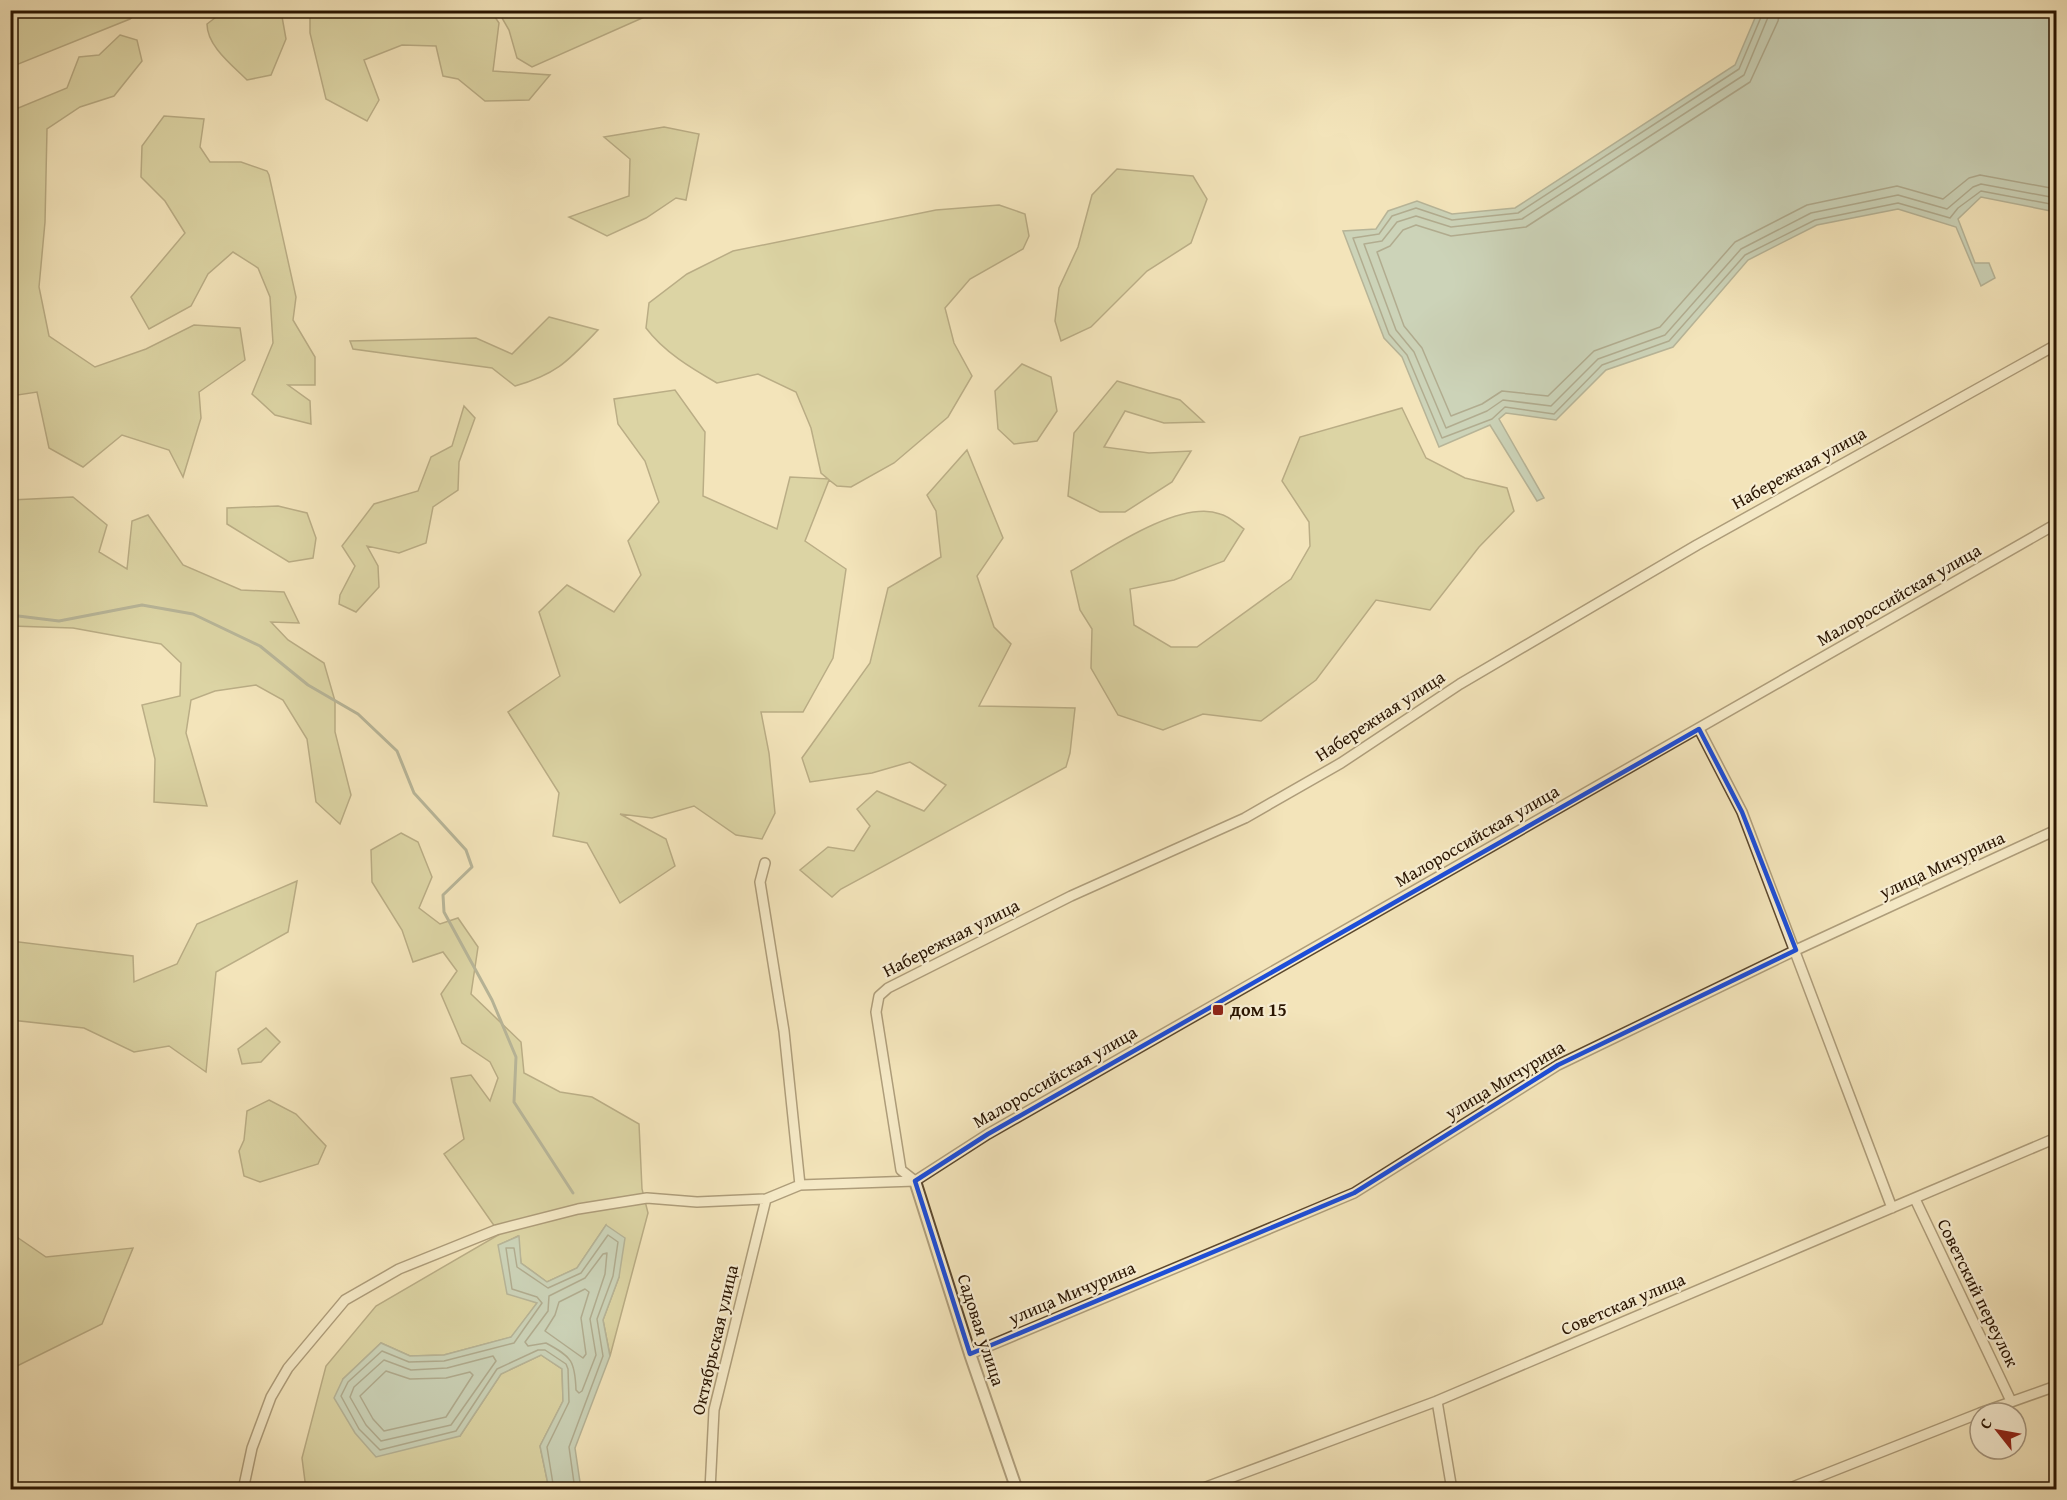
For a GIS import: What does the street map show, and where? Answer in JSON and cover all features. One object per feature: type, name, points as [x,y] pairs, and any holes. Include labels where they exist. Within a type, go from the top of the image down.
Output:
[{"type":"street","name":"Набережная улица","points":[[915,1181],[901,1170],[891,1120],[876,1012],[879,996],[888,988],[1071,896],[1245,818],[1341,763],[1460,684],[1697,545],[2056,345]]},
{"type":"street","name":"Малороссийская улица","points":[[915,1181],[998,1128],[2056,524]]},
{"type":"street","points":[[1699,729],[1742,812],[1892,1208]]},
{"type":"street","name":"улица Мичурина","points":[[970,1354],[1354,1193],[1558,1065],[1796,950],[2056,830]]},
{"type":"street","points":[[765,863],[760,882],[784,1030],[800,1185]]},
{"type":"street","name":"Советская улица","points":[[1198,1490],[1437,1401],[2056,1138]]},
{"type":"street","points":[[243,1490],[252,1448],[271,1397],[288,1368],[345,1300],[399,1269],[496,1230],[578,1209],[647,1198],[697,1202],[766,1199],[800,1185],[915,1181]]},
{"type":"street","name":"Садовая улица","points":[[915,1181],[970,1354],[1017,1490]]},
{"type":"street","name":"Октябрьская улица","points":[[710,1490],[714,1410],[766,1199]]},
{"type":"street","name":"Советский переулок","points":[[1915,1199],[2012,1401]]},
{"type":"street","points":[[2012,1401],[2056,1386]]},
{"type":"street","points":[[1437,1401],[1452,1490]]},
{"type":"street","points":[[1785,1490],[1968,1418]]},
{"type":"highlighted area","points":[[1699,729],[1742,812],[1796,950],[1558,1065],[1354,1193],[970,1354],[915,1181],[988,1134]]},
{"type":"green space","points":[[10,11],[139,11],[130,19],[11,67]]},
{"type":"green space","points":[[224,11],[281,11],[286,39],[271,75],[247,80],[216,47],[211,40],[207,24]]},
{"type":"green space","points":[[310,11],[491,11],[499,23],[493,71],[550,75],[529,100],[485,101],[458,79],[443,76],[436,46],[402,45],[364,60],[379,100],[367,121],[326,99],[310,33]]},
{"type":"green space","points":[[498,11],[658,11],[532,67],[517,58],[509,30]]},
{"type":"green space","points":[[120,35],[137,40],[142,61],[114,96],[80,107],[47,129],[45,222],[39,287],[49,336],[95,367],[146,349],[194,325],[240,328],[245,360],[199,392],[201,418],[183,477],[169,450],[122,435],[83,467],[49,448],[37,392],[11,396],[11,111],[67,88],[79,57],[99,55]]},
{"type":"green space","points":[[164,116],[204,119],[200,147],[210,162],[241,162],[267,171],[269,175],[296,297],[293,320],[315,357],[315,385],[288,385],[310,401],[311,424],[275,415],[252,394],[273,343],[270,297],[258,268],[233,252],[208,274],[191,306],[149,329],[131,297],[185,233],[165,201],[141,177],[142,146]]},
{"type":"green space","points":[[664,127],[699,134],[686,200],[676,198],[646,218],[607,236],[569,217],[629,196],[630,159],[604,137]]},
{"type":"green space","points":[[1117,169],[1193,176],[1207,199],[1191,243],[1147,271],[1091,327],[1061,341],[1055,321],[1059,288],[1078,247],[1092,195]]},
{"type":"green space","points":[[999,205],[1025,214],[1029,236],[1023,249],[970,279],[945,308],[954,343],[972,376],[948,417],[894,463],[851,487],[837,486],[829,480],[805,541],[846,569],[833,658],[803,712],[761,712],[769,753],[775,813],[762,839],[736,835],[694,806],[652,818],[620,814],[666,839],[675,866],[620,903],[587,843],[553,836],[559,793],[508,712],[560,676],[539,612],[567,585],[614,612],[641,575],[628,541],[659,502],[645,461],[618,424],[614,399],[675,390],[705,432],[703,496],[777,529],[790,477],[828,479],[821,473],[811,428],[796,392],[758,374],[717,383],[697,371],[678,359],[646,328],[649,303],[687,274],[733,251],[936,210]]},
{"type":"green space","points":[[549,317],[598,330],[561,365],[541,377],[515,386],[492,368],[353,349],[350,341],[476,338],[512,354]]},
{"type":"green space","points":[[1022,364],[1051,377],[1057,411],[1037,441],[1014,444],[998,429],[995,391]]},
{"type":"green space","points":[[1117,381],[1180,400],[1204,422],[1164,423],[1125,411],[1104,447],[1149,453],[1191,451],[1172,482],[1125,512],[1100,512],[1068,496],[1074,433]]},
{"type":"green space","points":[[464,406],[475,418],[459,462],[458,490],[433,507],[426,543],[399,553],[367,546],[378,566],[379,587],[356,612],[339,604],[340,595],[355,566],[342,546],[374,504],[418,491],[431,457],[452,446]]},
{"type":"green space","points":[[1402,408],[1426,458],[1465,478],[1507,488],[1514,511],[1479,547],[1430,610],[1376,600],[1316,680],[1261,721],[1203,714],[1163,730],[1118,715],[1091,668],[1092,629],[1080,610],[1071,571],[1143,529],[1164,520],[1204,511],[1230,518],[1244,529],[1224,561],[1174,580],[1130,589],[1134,625],[1171,647],[1197,647],[1291,579],[1310,546],[1309,522],[1282,481],[1300,437]]},
{"type":"green space","points":[[967,450],[1003,538],[977,576],[994,627],[1011,644],[979,706],[1075,708],[1070,753],[1066,767],[841,889],[832,897],[800,870],[828,847],[854,851],[870,826],[857,809],[877,791],[924,811],[946,785],[910,762],[872,773],[810,782],[802,758],[870,663],[888,588],[941,557],[936,511],[927,495]]},
{"type":"green space","points":[[73,497],[107,525],[99,552],[127,569],[132,521],[148,515],[183,565],[241,590],[284,592],[299,623],[271,622],[288,640],[324,663],[335,701],[335,732],[351,795],[340,824],[316,802],[307,739],[283,700],[256,685],[215,691],[191,700],[186,733],[207,806],[154,802],[155,759],[142,705],[180,696],[181,663],[161,644],[73,628],[11,626],[11,500]]},
{"type":"green space","points":[[278,506],[307,513],[316,538],[313,558],[289,562],[227,524],[227,508]]},
{"type":"green space","points":[[401,833],[418,842],[432,877],[419,908],[440,924],[458,918],[478,947],[471,994],[521,1042],[524,1073],[560,1092],[592,1097],[639,1124],[642,1189],[648,1213],[610,1356],[603,1320],[619,1277],[606,1225],[577,1268],[547,1282],[521,1263],[518,1236],[499,1245],[537,1303],[512,1337],[444,1355],[410,1356],[381,1343],[343,1379],[460,1436],[501,1374],[541,1355],[562,1369],[563,1401],[540,1446],[549,1489],[306,1489],[302,1458],[326,1366],[376,1306],[500,1234],[444,1154],[464,1139],[451,1078],[471,1075],[490,1101],[498,1078],[490,1062],[462,1043],[441,994],[457,971],[443,952],[413,962],[402,930],[372,882],[371,850]]},
{"type":"green space","points":[[297,881],[288,932],[216,972],[206,1072],[169,1046],[134,1052],[84,1028],[11,1020],[11,941],[133,956],[134,982],[177,964],[197,924]]},
{"type":"green space","points":[[266,1028],[280,1042],[261,1062],[242,1064],[238,1049]]},
{"type":"green space","points":[[269,1100],[296,1114],[326,1146],[318,1164],[260,1182],[244,1176],[239,1151],[244,1140],[247,1111]]},
{"type":"green space","points":[[11,1233],[46,1257],[133,1248],[102,1324],[11,1369]]},
{"type":"water","points":[[1758,11],[2056,11],[2056,212],[1981,197],[1958,219],[1975,263],[1989,263],[1995,278],[1981,286],[1956,227],[1898,209],[1817,225],[1748,260],[1673,347],[1606,370],[1556,420],[1506,413],[1499,419],[1544,498],[1537,501],[1490,425],[1439,447],[1402,357],[1384,338],[1343,231],[1376,229],[1388,211],[1417,201],[1452,214],[1515,208],[1735,65]]},
{"type":"water","points":[[606,1225],[625,1238],[619,1277],[603,1320],[610,1356],[575,1448],[581,1489],[549,1489],[540,1446],[563,1401],[562,1369],[541,1355],[501,1374],[460,1436],[376,1457],[355,1433],[334,1398],[343,1379],[381,1343],[410,1356],[444,1355],[511,1337],[537,1303],[507,1294],[498,1245],[519,1236],[521,1263],[547,1282],[577,1268]]},
{"type":"waterway","points":[[10,615],[59,621],[142,605],[193,614],[260,646],[308,685],[358,714],[397,751],[414,793],[466,850],[472,867],[443,895],[444,912],[492,1000],[516,1057],[514,1102],[573,1193]]},
{"type":"place","name":"дом 15","points":[[1218,1010]]}]
